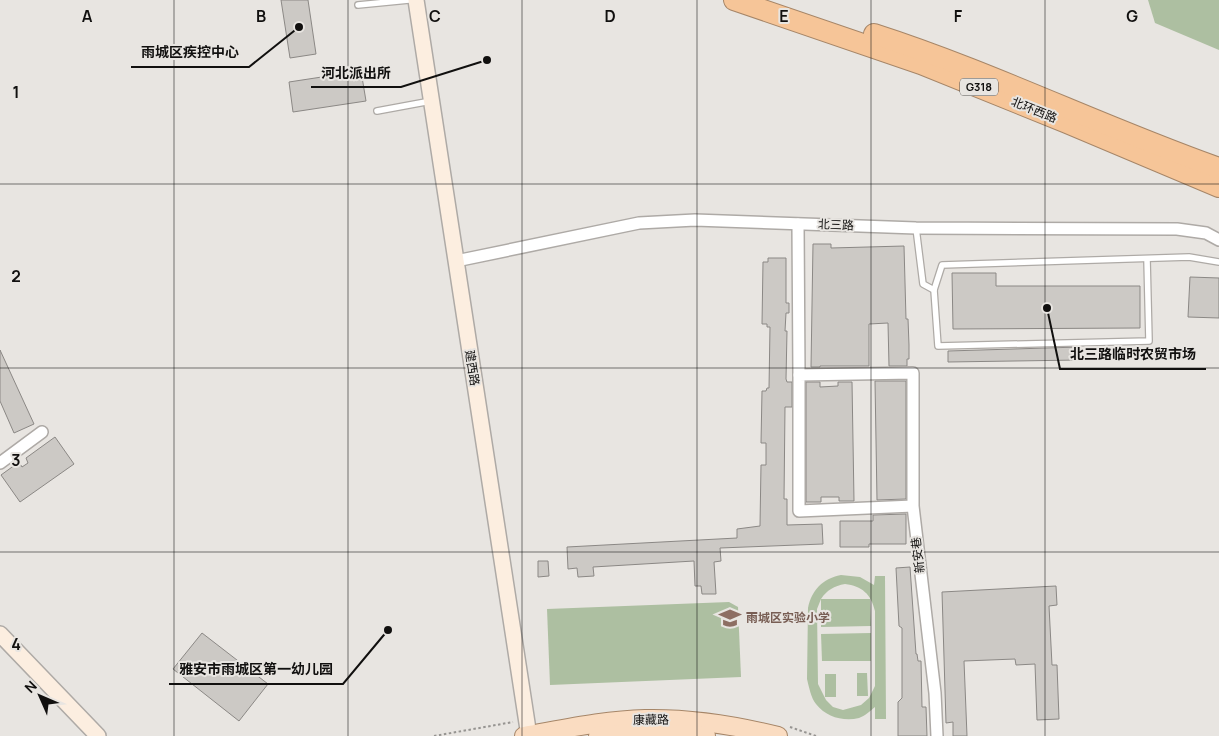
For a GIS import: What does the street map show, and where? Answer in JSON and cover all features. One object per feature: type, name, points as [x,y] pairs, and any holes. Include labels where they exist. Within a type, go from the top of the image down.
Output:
[{"type":"highway","name":"北环西路","points":[[734,0],[921,64],[1219,186]]},
{"type":"highway","name":"北环西路","points":[[768,0],[926,50],[1219,168]]},
{"type":"main road","name":"康藏路","points":[[527,736],[596,724],[644,719],[687,720],[730,725],[778,736]]},
{"type":"main road","name":"康藏路","points":[[598,736],[645,732],[706,736]]},
{"type":"street","name":"建西路","points":[[416,0],[527,736]]},
{"type":"street","name":"北三路","points":[[456,262],[639,223],[695,220],[916,228],[1177,229],[1206,233],[1219,240]]},
{"type":"street","points":[[798,224],[800,511],[913,506]]},
{"type":"street","name":"新安巷","points":[[799,375],[914,373],[913,506],[936,694],[937,736]]},
{"type":"street","points":[[0,463],[42,432]]},
{"type":"street","points":[[0,634],[98,736]]},
{"type":"lane","points":[[358,5],[409,0]]},
{"type":"lane","points":[[377,111],[431,100]]},
{"type":"lane","points":[[916,228],[923,284],[934,290]]},
{"type":"lane","points":[[1147,259],[1149,341],[938,346],[934,290],[942,265],[1189,257],[1219,262]]},
{"type":"green space","points":[[1148,0],[1219,0],[1219,50],[1155,23]]},
{"type":"green space","points":[[841,575],[860,577],[874,585],[875,576],[885,576],[886,719],[875,719],[875,707],[859,718],[841,719],[825,712],[814,702],[811,696],[807,679],[808,608],[812,596],[819,586]],"holes":[[[851,585],[865,592],[871,600],[875,611],[875,686],[869,698],[861,705],[843,710],[833,707],[826,700],[818,684],[817,609],[823,596],[837,586]]]},
{"type":"green space","points":[[821,599],[870,599],[871,626],[821,627]]},
{"type":"green space","points":[[729,602],[738,607],[741,677],[550,685],[547,609]]},
{"type":"green space","points":[[871,633],[871,661],[822,661],[821,634]]},
{"type":"green space","points":[[857,673],[867,673],[868,696],[857,696]]},
{"type":"green space","points":[[825,674],[836,674],[836,697],[825,697]]},
{"type":"building","points":[[281,0],[308,0],[316,54],[290,58]]},
{"type":"building","points":[[361,71],[366,101],[293,112],[289,82]]},
{"type":"building","points":[[813,244],[831,244],[831,248],[904,246],[906,319],[908,319],[909,345],[907,366],[889,366],[888,323],[869,324],[869,366],[811,367]]},
{"type":"building","points":[[768,258],[786,258],[786,303],[789,303],[789,313],[786,313],[785,331],[787,331],[786,379],[787,382],[792,382],[792,407],[785,407],[784,499],[787,499],[787,525],[822,524],[823,544],[720,548],[721,561],[714,562],[716,594],[702,594],[701,586],[695,586],[694,561],[593,567],[594,576],[578,577],[577,568],[568,569],[567,547],[737,538],[737,529],[760,526],[761,465],[766,465],[766,443],[761,443],[762,391],[766,391],[769,388],[770,327],[767,327],[767,324],[762,324],[763,262],[768,262]]},
{"type":"building","points":[[952,273],[996,273],[996,286],[1140,286],[1140,328],[953,329]]},
{"type":"building","points":[[1190,277],[1219,278],[1219,318],[1188,317]]},
{"type":"building","points":[[1079,347],[1080,360],[948,362],[948,351]]},
{"type":"building","points":[[0,350],[34,424],[14,433],[0,401]]},
{"type":"building","points":[[875,381],[906,381],[906,499],[877,500]]},
{"type":"building","points":[[806,382],[820,382],[820,387],[838,386],[838,382],[852,382],[854,501],[839,501],[839,497],[821,497],[821,502],[806,502]]},
{"type":"building","points":[[55,437],[74,464],[20,502],[1,475],[19,462],[22,467],[28,463],[26,458]]},
{"type":"building","points":[[906,514],[906,544],[869,544],[869,547],[840,547],[840,521],[873,521],[873,515]]},
{"type":"building","points":[[538,561],[548,561],[549,576],[538,577]]},
{"type":"building","points":[[910,567],[916,654],[918,661],[921,661],[922,707],[926,707],[927,736],[898,736],[898,702],[902,698],[902,628],[899,626],[896,568]]},
{"type":"building","points":[[1056,586],[1057,605],[1049,606],[1052,665],[1057,665],[1059,719],[1037,720],[1035,664],[1016,665],[1015,659],[964,661],[967,736],[953,736],[953,722],[946,723],[942,592]]},
{"type":"building","points":[[202,633],[268,684],[239,721],[173,669]]},
{"type":"place","name":"雨城区疾控中心","points":[[299,27]]},
{"type":"place","name":"河北派出所","points":[[487,60]]},
{"type":"place","name":"北三路临时农贸市场","points":[[1047,308]]},
{"type":"place","name":"雨城区实验小学","points":[[730,618]]},
{"type":"place","name":"雅安市雨城区第一幼儿园","points":[[388,630]]}]
